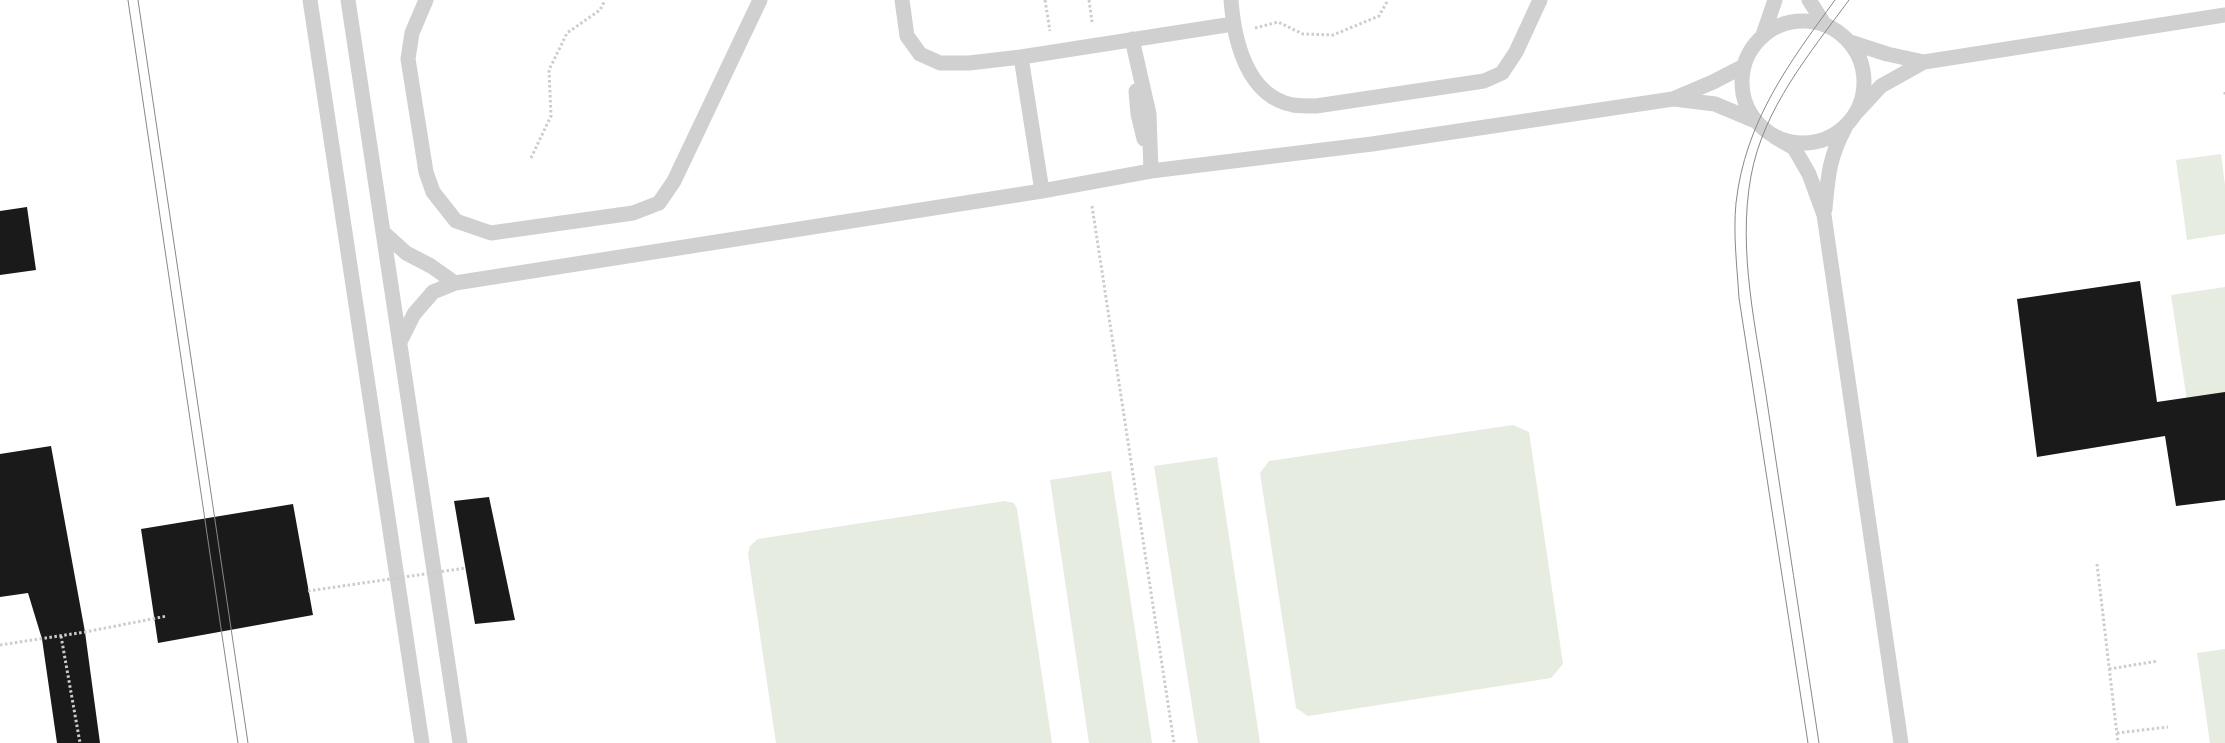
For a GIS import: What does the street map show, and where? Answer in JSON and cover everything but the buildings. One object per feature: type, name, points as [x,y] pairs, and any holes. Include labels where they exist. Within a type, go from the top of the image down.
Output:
[{"type":"street","points":[[310,0],[422,743]]},
{"type":"street","points":[[348,0],[460,743]]},
{"type":"street","points":[[426,0],[412,33],[408,58],[426,172],[433,192],[456,221],[491,233],[633,213],[659,203],[674,181],[760,0]]},
{"type":"street","points":[[902,0],[908,36],[920,54],[940,63],[969,63],[1020,57],[1233,24]]},
{"type":"street","points":[[1230,0],[1236,41],[1244,62],[1256,80],[1271,96],[1291,104],[1316,106],[1484,81],[1502,73],[1511,59],[1540,0]]},
{"type":"street","points":[[1763,35],[1774,0]]},
{"type":"street","points":[[1809,0],[1825,24]]},
{"type":"street","points":[[1824,215],[1828,176],[1834,150],[1846,126],[1882,86],[1924,62],[2225,14]]},
{"type":"street","points":[[1857,112],[1863,95],[1864,76],[1860,58],[1850,42],[1825,24],[1809,21],[1792,21],[1777,26],[1763,35],[1750,49],[1742,67],[1741,85],[1744,104],[1753,120],[1763,130],[1794,148],[1809,174],[1824,215],[1901,743]]},
{"type":"street","points":[[1132,39],[1138,114],[1151,171]]},
{"type":"street","points":[[1850,42],[1887,54],[1924,62]]},
{"type":"street","points":[[1020,57],[1042,191]]},
{"type":"street","points":[[1673,99],[1742,67]]},
{"type":"street","points":[[400,342],[414,314],[433,292],[455,283],[1042,191],[1151,171],[1372,144],[1673,99],[1715,104],[1753,120]]},
{"type":"street","points":[[1775,137],[1793,143],[1812,143],[1831,137],[1846,126]]},
{"type":"street","points":[[383,232],[406,253],[431,266],[455,283]]},
{"type":"path","points":[[531,158],[551,116],[549,70],[567,33],[600,10],[605,0]]},
{"type":"path","points":[[1045,0],[1050,31]]},
{"type":"path","points":[[1089,0],[1092,22]]},
{"type":"path","points":[[1255,28],[1278,22],[1303,34],[1333,35],[1379,16],[1388,0]]},
{"type":"path","points":[[1092,206],[1174,743]]},
{"type":"path","points":[[2097,564],[2118,743]]},
{"type":"path","points":[[308,591],[466,568]]},
{"type":"path","points":[[0,645],[61,636],[167,616]]},
{"type":"path","points":[[61,636],[80,743]]},
{"type":"path","points":[[2109,669],[2158,661]]},
{"type":"path","points":[[2117,733],[2168,727]]},
{"type":"shaded area","points":[[2221,154],[2225,185],[2225,234],[2187,240],[2176,160]]},
{"type":"shaded area","points":[[2225,287],[2225,401],[2188,407],[2171,295]]},
{"type":"shaded area","points":[[1513,425],[1529,432],[1563,664],[1551,678],[1308,716],[1296,708],[1260,473],[1269,461]]},
{"type":"shaded area","points":[[1217,457],[1260,743],[1198,743],[1154,466]]},
{"type":"shaded area","points":[[1111,471],[1152,743],[1089,743],[1050,480]]},
{"type":"shaded area","points":[[1005,501],[1014,503],[1017,509],[1052,743],[776,743],[748,554],[750,546],[758,539]]},
{"type":"shaded area","points":[[2225,649],[2225,743],[2210,743],[2197,653]]},
{"type":"tram line","points":[[128,0],[238,743]]},
{"type":"tram line","points":[[138,0],[248,743]]},
{"type":"tram line","points":[[1808,743],[1739,298],[1735,215],[1741,174],[1759,120],[1801,47],[1835,0]]},
{"type":"tram line","points":[[1819,743],[1750,292],[1747,263],[1747,205],[1757,151],[1777,105],[1804,61],[1849,0]]}]
